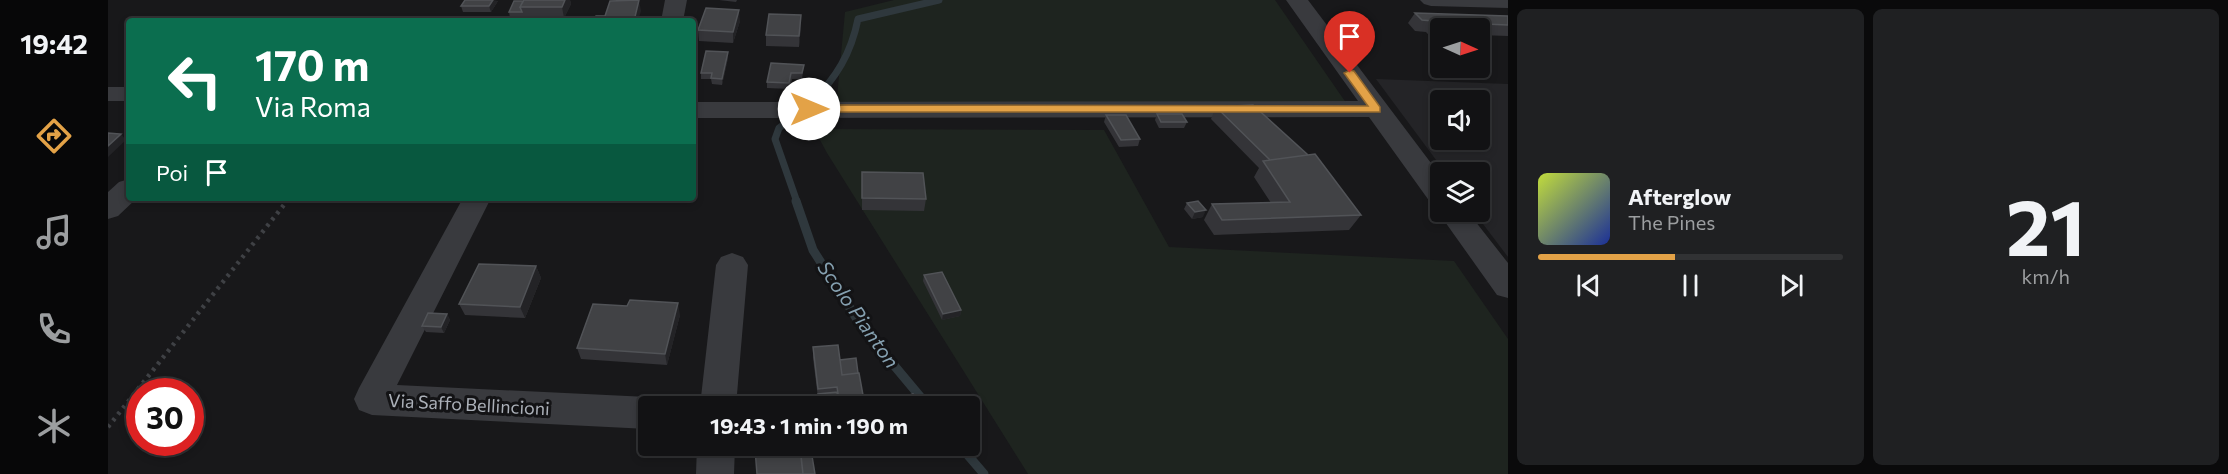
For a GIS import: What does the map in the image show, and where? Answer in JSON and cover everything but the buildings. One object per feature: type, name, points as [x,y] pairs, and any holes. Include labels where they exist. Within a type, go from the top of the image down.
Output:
[{"type":"street","points":[[673,18],[676,0]]},
{"type":"street","points":[[1297,0],[1430,182]]},
{"type":"street","points":[[1431,0],[1508,2]]},
{"type":"street","points":[[108,94],[126,94]]},
{"type":"street","points":[[696,110],[1376,110]]},
{"type":"street","points":[[108,209],[126,192]]},
{"type":"street","name":"Via Saffo Bellincioni","points":[[475,201],[372,399],[638,412]]},
{"type":"street","points":[[1460,222],[1508,286]]},
{"type":"street","points":[[719,396],[732,265]]},
{"type":"street","points":[[715,474],[716,456]]},
{"type":"path","points":[[108,427],[287,201]]},
{"type":"shaded area","points":[[894,0],[1275,0],[1351,110],[836,108],[845,12]]},
{"type":"shaded area","points":[[1376,79],[1508,84],[1508,257],[1482,222],[1490,222],[1490,162],[1438,162]]},
{"type":"shaded area","points":[[814,129],[1104,130],[1169,247],[1454,261],[1508,339],[1508,474],[1028,474]]},
{"type":"waterway","name":"Scolo Pianton","points":[[811,103],[841,65],[847,54],[858,19],[939,0]]},
{"type":"waterway","name":"Scolo Pianton","points":[[791,119],[779,128],[775,139],[797,202]]},
{"type":"waterway","name":"Scolo Pianton","points":[[796,201],[813,250],[862,327],[920,396]]},
{"type":"waterway","name":"Scolo Pianton","points":[[969,456],[984,474]]},
{"type":"route","points":[[809,109],[1376,110],[1350,73]]}]
